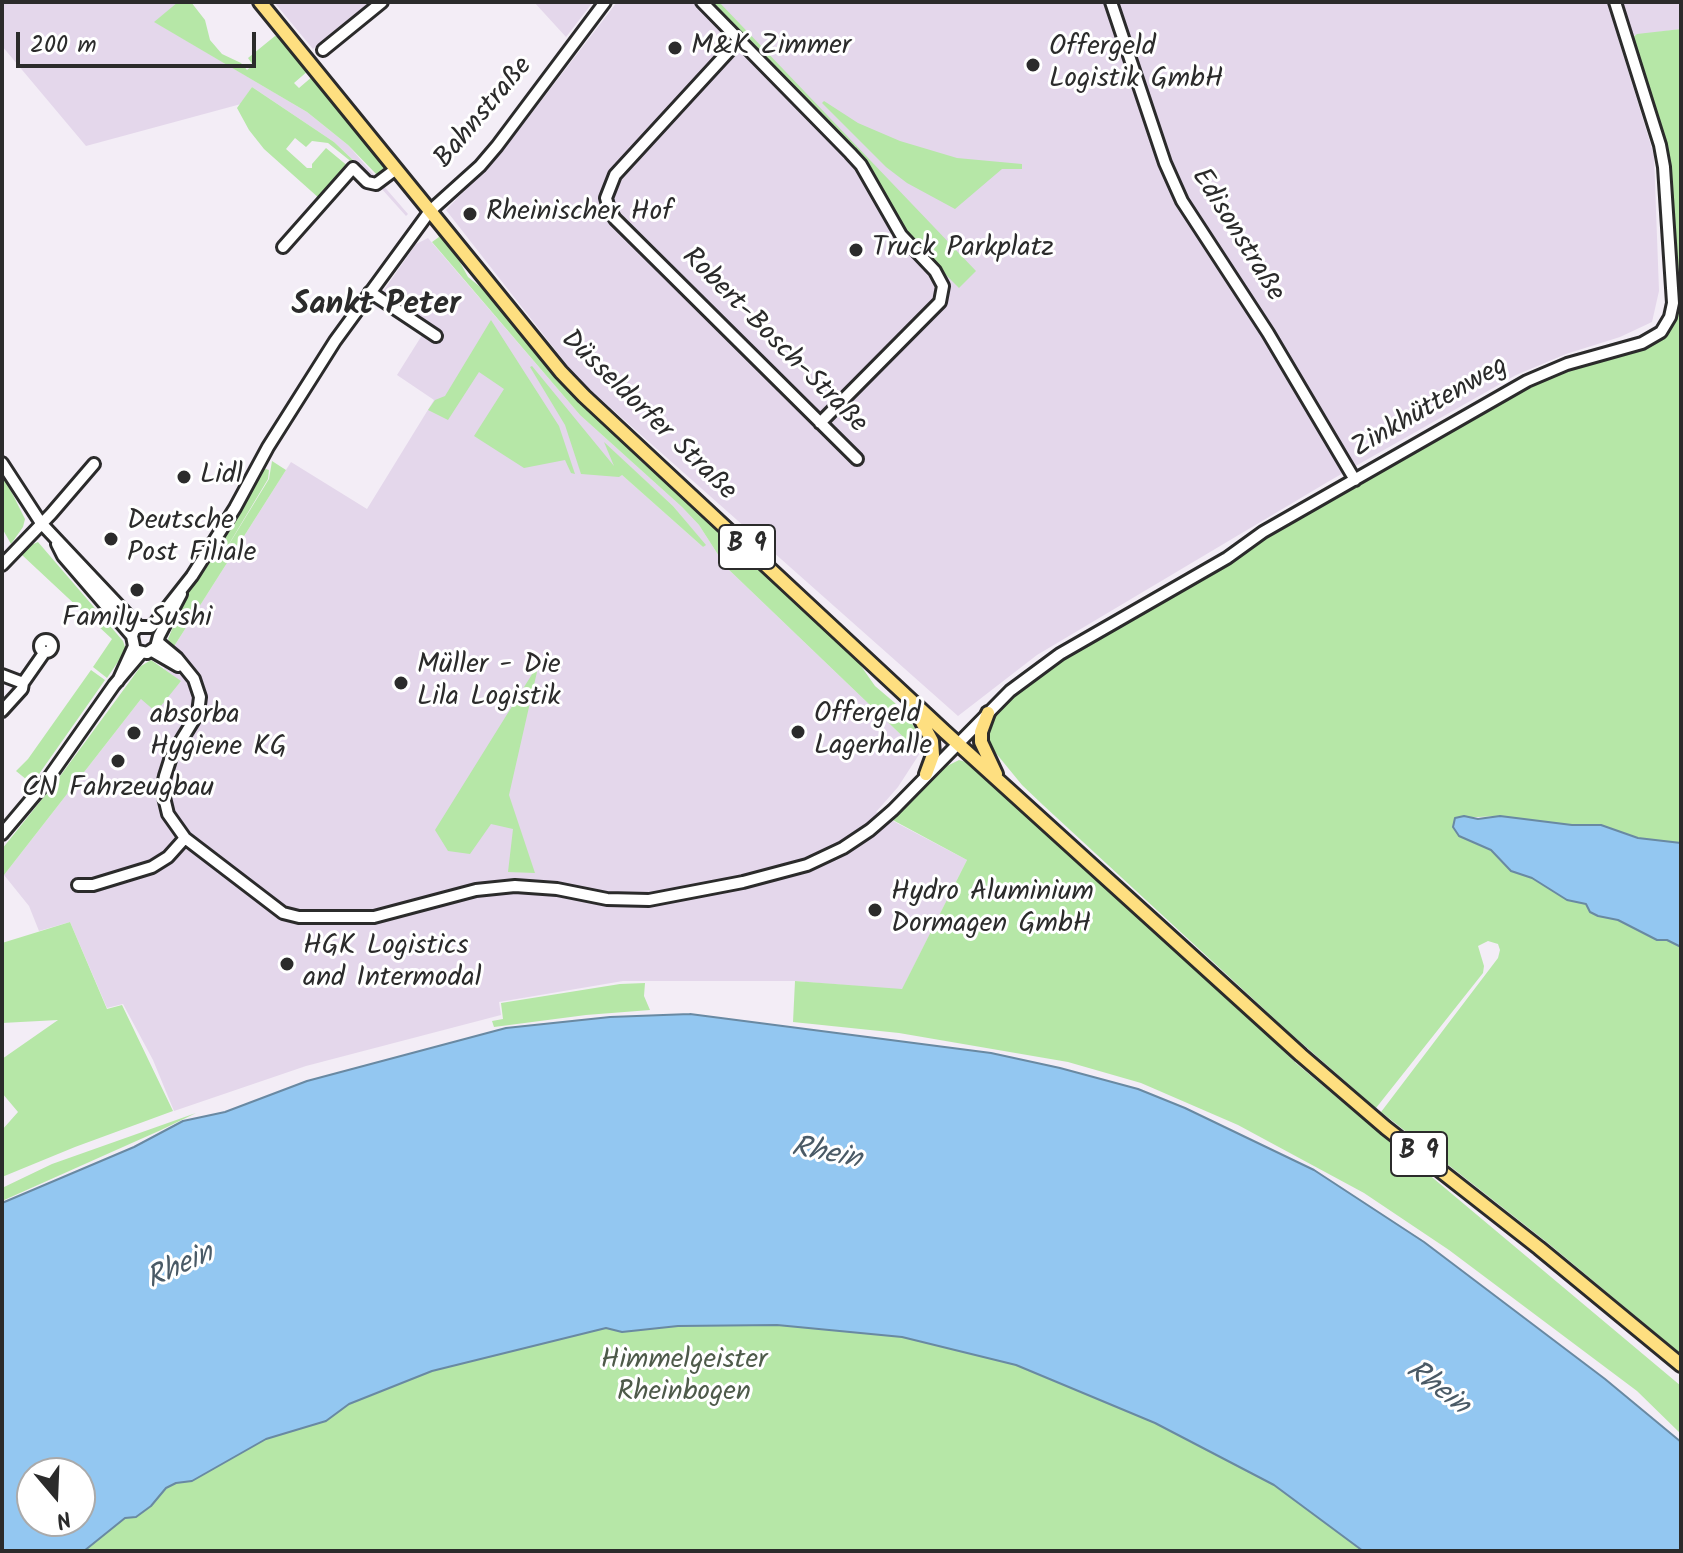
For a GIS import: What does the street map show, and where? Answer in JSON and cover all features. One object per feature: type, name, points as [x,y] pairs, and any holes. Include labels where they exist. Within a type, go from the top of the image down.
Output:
[{"type":"main road","name":"Düsseldorfer Straße","points":[[260,2],[584,396],[958,743]]},
{"type":"main road","points":[[908,698],[932,741],[933,755],[926,774]]},
{"type":"main road","points":[[988,713],[981,742],[1001,783]]},
{"type":"main road","name":"B 9","points":[[958,743],[1373,1118],[1539,1248],[1681,1365]]},
{"type":"street","points":[[323,50],[382,2]]},
{"type":"street","name":"Bahnstraße","points":[[2,834],[45,783],[183,588],[235,508],[299,395],[370,292],[430,211],[497,146],[605,2]]},
{"type":"street","points":[[702,2],[861,165],[901,235],[935,271],[943,286],[940,302],[820,423]]},
{"type":"street","name":"Edisonstraße","points":[[1111,2],[1165,163],[1182,201],[1294,376],[1355,480]]},
{"type":"street","name":"Zinkhüttenweg","points":[[185,838],[274,909],[299,917],[374,917],[476,890],[515,886],[557,889],[607,899],[649,900],[729,885],[807,865],[843,848],[893,810],[1019,683],[1049,661],[1355,480],[1544,373],[1650,340],[1668,322],[1673,303],[1664,167],[1652,117],[1615,2]]},
{"type":"street","name":"Robert-Bosch-Straße","points":[[739,40],[615,175],[606,198],[615,219],[857,459]]},
{"type":"street","points":[[283,247],[353,168],[367,182],[376,184],[396,169]]},
{"type":"street","points":[[370,292],[436,336]]},
{"type":"street","points":[[2,463],[41,523],[146,640],[185,669],[197,683],[200,708],[171,757],[162,789],[168,814],[185,838],[168,857],[152,867],[93,885],[78,885]]},
{"type":"street","points":[[2,565],[94,464]]},
{"type":"street","points":[[2,711],[22,689],[44,653]]},
{"type":"street","points":[[2,675],[23,683]]},
{"type":"shaded area","points":[[2,2],[179,2],[155,22],[307,112],[348,145],[408,214],[406,216],[334,142],[252,87],[241,104],[86,146],[2,46]]},
{"type":"shaded area","points":[[274,2],[370,2],[313,49]]},
{"type":"shaded area","points":[[534,2],[593,2],[566,37]]},
{"type":"shaded area","points":[[617,2],[1681,2],[1681,29],[1618,38],[1654,155],[1659,291],[1652,322],[1516,375],[1331,480],[1037,655],[958,716],[578,379],[446,210],[501,153]]},
{"type":"shaded area","points":[[428,238],[580,415],[682,507],[699,525],[726,567],[920,753],[898,787],[876,812],[967,860],[902,990],[795,981],[623,981],[499,1002],[501,1015],[306,1066],[174,1111],[153,1060],[123,1004],[107,1008],[70,922],[39,931],[29,906],[4,875],[141,699],[181,682],[164,669],[173,648],[291,462],[367,509],[434,400],[397,375],[424,332],[377,300],[416,244]],"holes":[[[605,444],[673,506],[705,545],[703,547],[622,475]]]},
{"type":"green space","points":[[178,2],[191,2],[205,20],[210,40],[222,54],[241,63],[247,70],[253,65],[248,58],[275,36],[284,39],[309,70],[294,83],[299,88],[313,76],[388,171],[380,178],[348,145],[307,112],[154,22]]},
{"type":"green space","points":[[709,2],[719,2],[976,271],[959,288],[903,232],[867,169]]},
{"type":"green space","points":[[1681,29],[1681,273],[1678,272],[1665,148],[1632,38],[1637,34]]},
{"type":"green space","points":[[252,87],[334,142],[374,180],[328,143],[312,141],[306,147],[295,138],[286,149],[307,168],[312,168],[326,148],[349,167],[320,199],[264,149],[249,130],[237,108]]},
{"type":"green space","points":[[824,101],[858,123],[900,141],[957,158],[1022,164],[1022,169],[1002,169],[955,209],[907,183],[886,167],[822,103]]},
{"type":"green space","points":[[438,231],[468,277],[489,294],[571,392],[645,465],[652,466],[847,646],[875,686],[895,703],[921,735],[923,747],[920,753],[726,567],[699,525],[682,507],[580,415],[432,242],[439,237]]},
{"type":"green space","points":[[1681,289],[1681,843],[1638,838],[1601,825],[1572,825],[1500,816],[1455,818],[1453,827],[1492,850],[1511,871],[1532,878],[1567,900],[1586,904],[1590,912],[1598,916],[1618,920],[1657,940],[1667,940],[1681,947],[1681,1354],[1549,1244],[1381,1112],[1498,958],[1498,944],[1488,941],[1478,946],[1483,973],[1376,1108],[1290,1033],[1043,805],[1022,785],[989,740],[985,739],[990,721],[1010,696],[1039,672],[1082,646],[1541,379],[1652,344],[1664,335],[1673,322],[1678,291]]},
{"type":"green space","points":[[491,320],[559,426],[575,474],[571,473],[565,460],[524,468],[474,436],[504,389],[479,372],[448,420],[428,410],[435,400],[445,396]]},
{"type":"green space","points":[[532,366],[614,466],[604,442],[673,506],[706,545],[703,547],[622,475],[581,474],[565,425]]},
{"type":"green space","points":[[272,461],[286,470],[173,648],[168,639],[173,627],[168,626],[263,468],[269,470],[268,479],[217,564],[269,479]]},
{"type":"green space","points":[[2,473],[25,519],[11,544],[2,528]]},
{"type":"green space","points":[[38,542],[123,641],[126,650],[107,678],[93,667],[112,639],[22,555]]},
{"type":"green space","points":[[151,660],[181,681],[156,712],[141,699],[4,875],[2,849],[141,666]]},
{"type":"green space","points":[[539,663],[509,795],[535,873],[508,872],[513,829],[491,824],[470,854],[448,851],[435,830]]},
{"type":"green space","points":[[91,670],[105,680],[32,784],[16,771],[28,759]]},
{"type":"green space","points":[[959,760],[984,777],[1120,896],[1297,1064],[1681,1386],[1681,1434],[1637,1391],[1449,1250],[1364,1193],[1238,1125],[1141,1083],[1068,1062],[899,1033],[793,1022],[795,981],[902,989],[967,860],[889,818],[945,767]]},
{"type":"green space","points":[[70,922],[107,1009],[122,1005],[173,1111],[2,1177],[2,1130],[18,1112],[2,1093],[2,1059],[58,1020],[2,1023],[2,943]]},
{"type":"green space","points":[[645,983],[644,996],[650,1010],[494,1027],[492,1021],[503,1019],[501,1003],[620,984]]},
{"type":"green space","points":[[196,1113],[2,1201],[2,1188],[52,1164]]},
{"type":"green space","name":"Himmelgeister Rheinbogen","points":[[712,1203],[1532,1551],[2,1551],[2,1411]]},
{"type":"water","points":[[1464,816],[1601,825],[1638,838],[1681,843],[1681,947],[1667,940],[1657,940],[1618,920],[1598,916],[1590,912],[1586,904],[1567,900],[1532,878],[1511,871],[1491,850],[1459,836],[1453,827],[1455,818]]},
{"type":"water","name":"Rhein","points":[[690,1014],[991,1053],[1138,1089],[1185,1108],[1314,1170],[1424,1242],[1605,1379],[1681,1442],[1681,1551],[1363,1551],[1274,1485],[1155,1423],[1016,1365],[902,1337],[777,1325],[678,1326],[622,1332],[606,1328],[432,1371],[349,1404],[326,1421],[266,1439],[192,1481],[166,1488],[151,1506],[136,1517],[125,1518],[84,1551],[2,1551],[2,1203],[134,1147],[183,1121],[225,1112],[307,1081],[506,1028],[610,1017]]},
{"type":"place","name":"M&K Zimmer","points":[[675,48]]},
{"type":"place","name":"Offergeld Logistik GmbH","points":[[1033,65]]},
{"type":"place","name":"Rheinischer Hof","points":[[470,214]]},
{"type":"place","name":"Truck Parkplatz","points":[[856,250]]},
{"type":"place","name":"Lidl","points":[[184,477]]},
{"type":"place","name":"Deutsche Post Filiale","points":[[111,539]]},
{"type":"place","name":"Family Sushi","points":[[137,590]]},
{"type":"place","name":"Müller - Die Lila Logistik","points":[[401,683]]},
{"type":"place","name":"Offergeld Lagerhalle","points":[[798,732]]},
{"type":"place","name":"absorba Hygiene KG","points":[[134,733]]},
{"type":"place","name":"CN Fahrzeugbau","points":[[118,761]]},
{"type":"place","name":"Hydro Aluminium Dormagen GmbH","points":[[875,910]]},
{"type":"place","name":"HGK Logistics and Intermodal","points":[[287,964]]},
{"type":"district","name":"Sankt Peter","points":[[376,308]]}]
